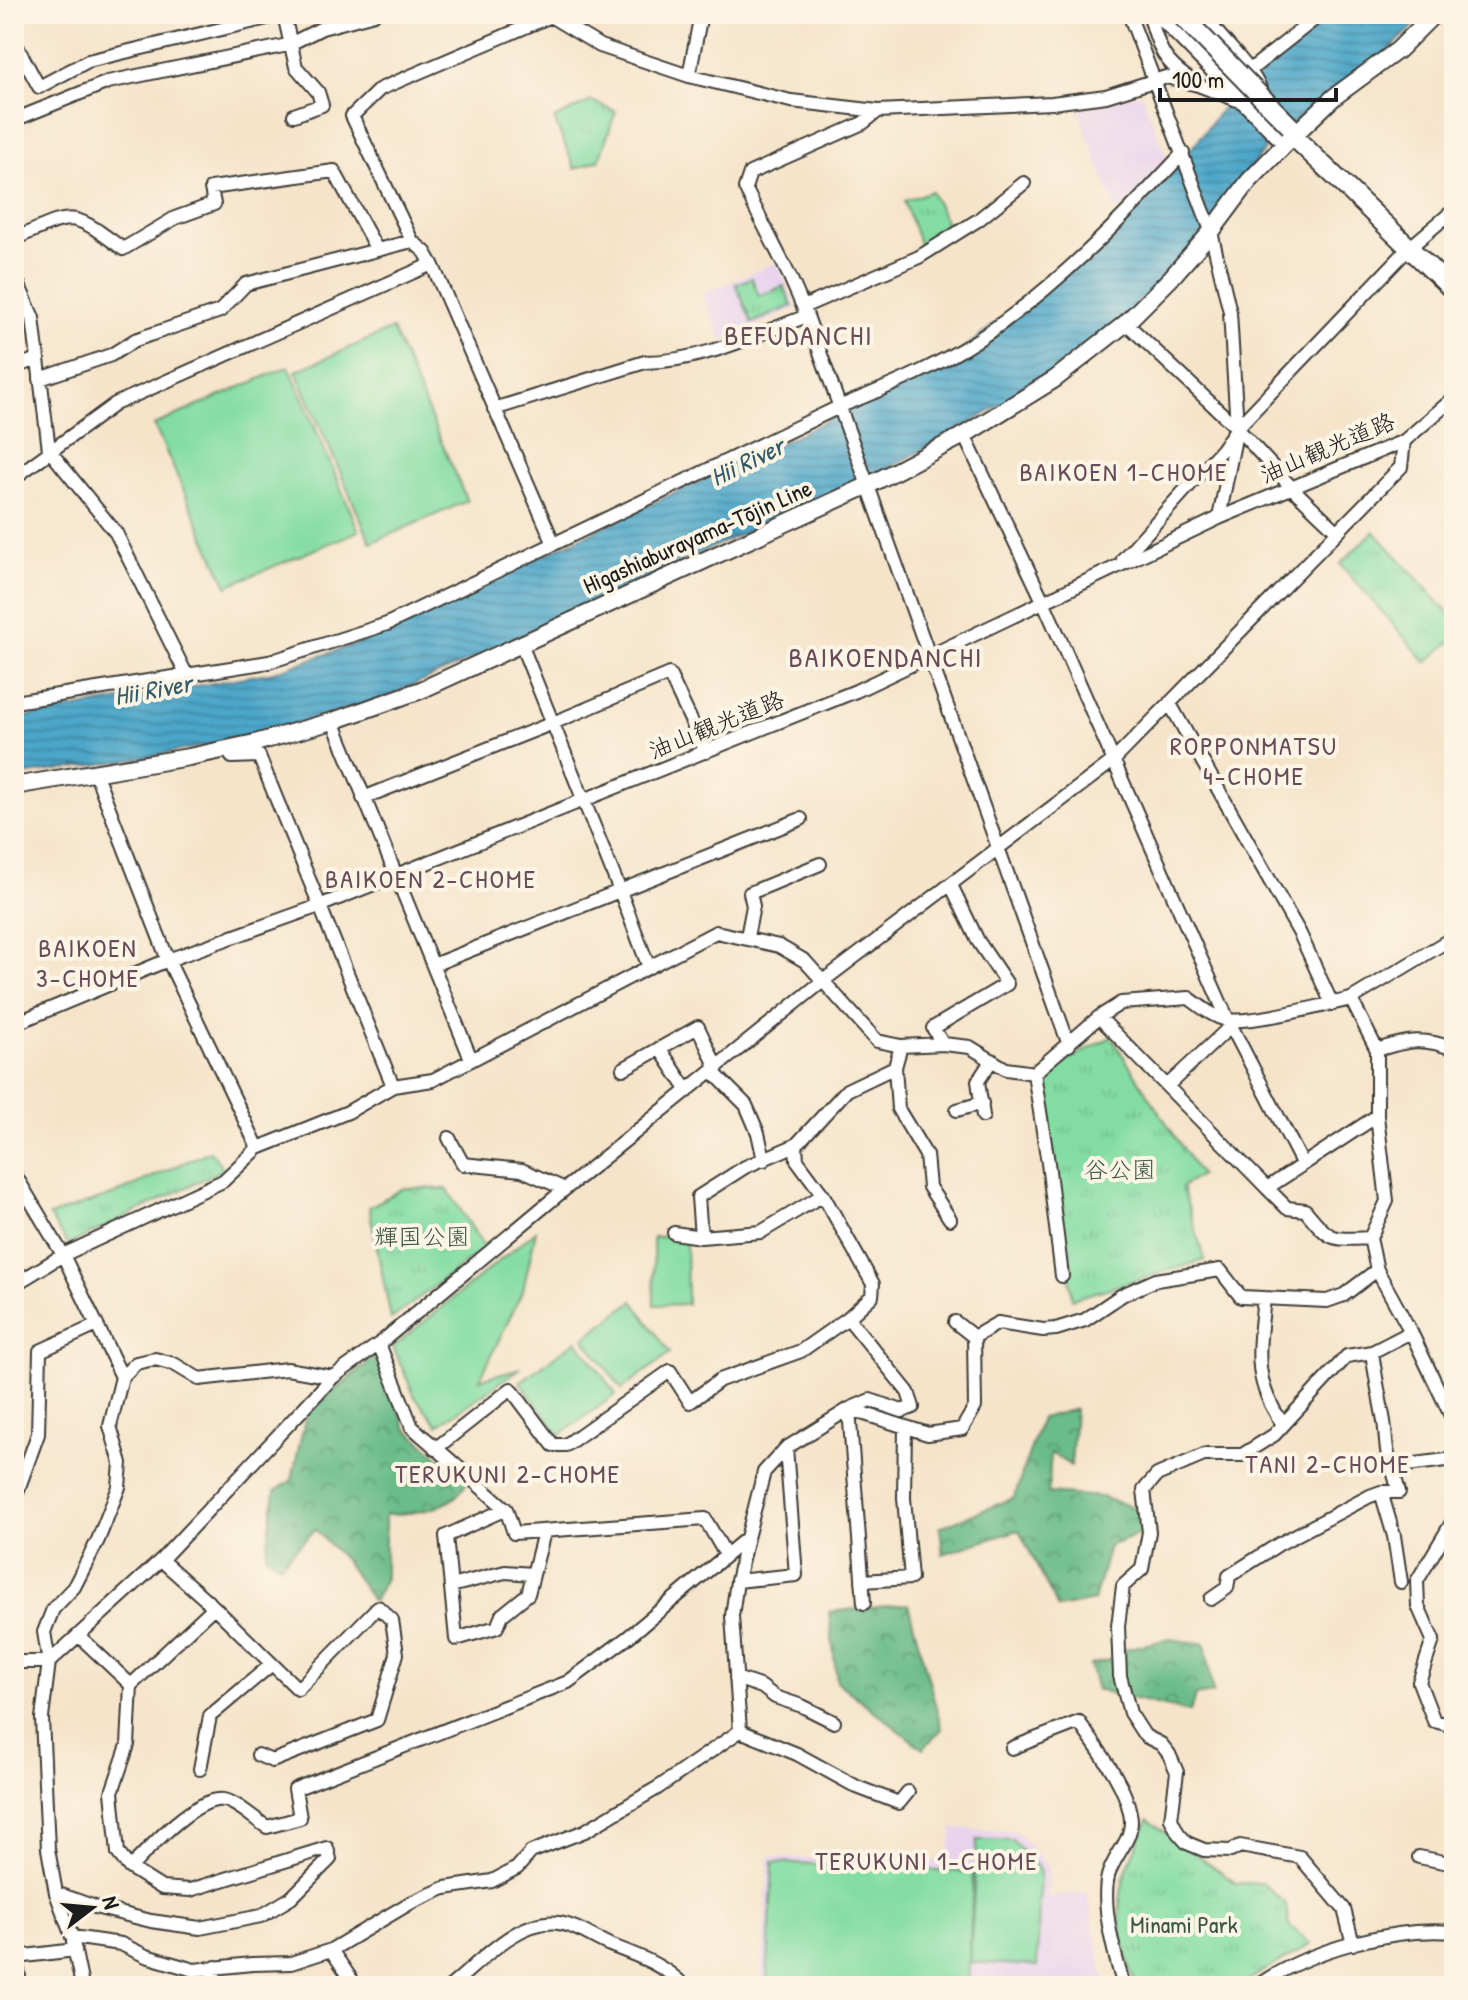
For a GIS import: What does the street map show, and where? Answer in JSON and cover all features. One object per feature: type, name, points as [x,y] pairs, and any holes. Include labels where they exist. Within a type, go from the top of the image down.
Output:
[{"type":"highway","points":[[1160,14],[1258,103],[1454,291]]},
{"type":"highway","points":[[1180,14],[1258,103]]},
{"type":"main road","name":"Higashiaburayama-Tōjin Line","points":[[14,786],[226,749],[333,721],[421,690],[964,435],[1055,379],[1126,323],[1211,230],[1288,133],[1398,50],[1434,14]]},
{"type":"street","points":[[14,41],[39,87],[88,61],[284,14],[296,67],[318,92],[322,105],[294,115]]},
{"type":"street","points":[[14,120],[108,82],[292,43],[322,28],[374,14]]},
{"type":"street","points":[[689,76],[701,14]]},
{"type":"street","points":[[1129,14],[1211,230],[1230,312],[1237,428],[1219,518]]},
{"type":"street","points":[[1149,14],[1158,44],[1169,65],[1198,85]]},
{"type":"street","points":[[554,544],[432,264],[425,252],[412,241],[352,116],[380,89],[549,15],[600,46],[689,76],[791,101],[878,111],[1052,103],[1106,96],[1166,77],[1258,103],[1252,72],[1214,31],[1203,14]]},
{"type":"street","points":[[1252,72],[1321,14]]},
{"type":"street","points":[[878,111],[863,123],[750,173],[745,188],[805,312],[842,409],[1069,1045]]},
{"type":"street","points":[[14,702],[269,662],[387,624],[910,377],[976,341],[1022,309],[1064,272],[1183,154]]},
{"type":"street","points":[[14,239],[63,218],[83,219],[123,249],[175,218],[214,204],[211,188],[334,171],[376,248]]},
{"type":"street","points":[[494,409],[645,362],[670,362],[726,346],[919,257],[978,220],[1024,183]]},
{"type":"street","points":[[1118,565],[1222,449],[1237,428],[1409,248],[1454,210]]},
{"type":"street","points":[[40,379],[111,355],[135,340],[220,311],[246,284],[412,241]]},
{"type":"street","points":[[14,478],[115,404],[432,264]]},
{"type":"street","points":[[14,274],[33,318],[49,450],[116,533],[187,676]]},
{"type":"street","points":[[1126,323],[1237,428],[1337,531]]},
{"type":"street","points":[[14,367],[38,359]]},
{"type":"street","name":"油山観光道路","points":[[14,1024],[168,960],[319,906],[856,691],[1219,518],[1404,441],[1454,398]]},
{"type":"street","points":[[964,435],[1044,603],[1229,1023],[1302,1163]]},
{"type":"street","points":[[14,1662],[49,1662],[161,1560],[333,1377],[379,1344],[823,981],[1113,761],[1401,467],[1404,441]]},
{"type":"street","points":[[521,644],[648,965]]},
{"type":"street","points":[[363,798],[669,674],[706,752]]},
{"type":"street","points":[[1170,704],[1300,934],[1332,1004]]},
{"type":"street","points":[[333,721],[471,1059]]},
{"type":"street","points":[[226,749],[232,757],[259,756],[393,1086]]},
{"type":"street","points":[[95,772],[168,960],[258,1148]]},
{"type":"street","points":[[433,965],[801,819]]},
{"type":"street","points":[[747,937],[753,906],[750,893],[820,864]]},
{"type":"street","points":[[943,1044],[933,1028],[1007,984],[978,941],[951,885]]},
{"type":"street","points":[[14,1285],[63,1255],[223,1181],[258,1148],[348,1112],[393,1086],[433,1080],[716,932],[779,946],[805,961],[877,1041],[901,1046],[943,1044],[970,1047],[1006,1069],[1034,1073],[1099,1017],[1121,1003],[1189,998],[1229,1023]]},
{"type":"street","points":[[1167,1086],[1229,1023],[1351,999],[1454,937]]},
{"type":"street","points":[[1351,999],[1377,1050],[1377,1116],[1387,1201],[1370,1238],[1377,1270],[1411,1332],[1453,1420],[1454,1431]]},
{"type":"street","points":[[1099,1017],[1287,1208],[1305,1210],[1326,1235],[1335,1239],[1370,1238]]},
{"type":"street","points":[[623,1069],[698,1027],[715,1070],[746,1105],[758,1133],[764,1160]]},
{"type":"street","points":[[1377,1050],[1407,1040],[1435,1041],[1454,1049]]},
{"type":"street","points":[[901,1046],[895,1067],[898,1109],[926,1155],[929,1187],[950,1219]]},
{"type":"street","points":[[660,1049],[688,1091]]},
{"type":"street","points":[[957,1110],[982,1110],[978,1081],[992,1060]]},
{"type":"street","points":[[701,1237],[698,1197],[745,1167],[796,1145],[847,1090],[895,1067]]},
{"type":"street","points":[[1034,1073],[1062,1276]]},
{"type":"street","points":[[1267,1188],[1377,1116]]},
{"type":"street","points":[[449,1138],[463,1164],[522,1170],[565,1189]]},
{"type":"street","points":[[435,1449],[511,1389],[553,1445],[566,1445],[670,1371],[690,1402],[720,1380],[801,1351],[848,1318],[872,1296],[873,1284],[823,1195],[797,1160],[796,1145]]},
{"type":"street","points":[[14,1173],[63,1255],[122,1377]]},
{"type":"street","points":[[674,1233],[701,1237],[761,1232],[823,1195]]},
{"type":"street","points":[[974,1337],[998,1323],[1043,1330],[1085,1320],[1122,1295],[1156,1280],[1220,1270],[1241,1297],[1327,1301],[1344,1295],[1377,1270]]},
{"type":"street","points":[[1264,1298],[1260,1372],[1267,1402],[1283,1424]]},
{"type":"street","points":[[740,1731],[732,1616],[737,1581],[764,1472],[786,1448],[849,1409],[870,1400],[902,1411],[913,1407],[908,1392],[848,1318]]},
{"type":"street","points":[[955,1322],[974,1337]]},
{"type":"street","points":[[14,1501],[38,1434],[40,1351],[97,1325]]},
{"type":"street","points":[[1353,1944],[1344,1909],[1300,1857],[1240,1846],[1231,1851],[1204,1850],[1187,1843],[1178,1833],[1171,1819],[1177,1772],[1169,1754],[1161,1744],[1145,1736],[1130,1713],[1120,1676],[1118,1626],[1123,1586],[1142,1569],[1149,1532],[1144,1490],[1157,1475],[1204,1455],[1242,1455],[1274,1435],[1347,1356],[1372,1352],[1411,1332]]},
{"type":"street","points":[[849,1409],[928,1434],[962,1429],[975,1407],[974,1337]]},
{"type":"street","points":[[379,1344],[412,1427],[506,1509],[514,1533],[705,1519],[726,1555]]},
{"type":"street","points":[[1211,1599],[1227,1588],[1229,1576],[1279,1544],[1381,1492],[1399,1492],[1385,1444],[1384,1419],[1372,1352]]},
{"type":"street","points":[[82,1986],[73,1943],[56,1893],[48,1849],[42,1718],[49,1662],[44,1632],[53,1609],[74,1587],[98,1540],[119,1487],[121,1463],[110,1426],[122,1377],[136,1363],[155,1359],[174,1364],[199,1379],[287,1369],[333,1377]]},
{"type":"street","points":[[849,1409],[864,1603]]},
{"type":"street","points":[[862,1581],[911,1578],[904,1498],[905,1427]]},
{"type":"street","points":[[737,1581],[796,1575],[786,1448]]},
{"type":"street","points":[[1392,1467],[1454,1459]]},
{"type":"street","points":[[1381,1492],[1394,1536],[1401,1582]]},
{"type":"street","points":[[506,1509],[446,1536],[456,1639],[497,1627],[502,1615],[528,1594],[544,1532]]},
{"type":"street","points":[[1454,1519],[1417,1581],[1418,1606],[1433,1640],[1419,1682],[1434,1721],[1454,1726]]},
{"type":"street","points":[[130,1868],[161,1836],[209,1800],[226,1800],[267,1827],[300,1818],[295,1789],[568,1682],[627,1638],[747,1538]]},
{"type":"street","points":[[161,1560],[298,1689],[378,1607],[392,1620],[397,1654],[377,1720],[272,1761],[258,1755]]},
{"type":"street","points":[[451,1586],[505,1572],[533,1574]]},
{"type":"street","points":[[56,1893],[95,1907],[151,1921],[200,1928],[261,1916],[291,1898],[330,1859],[327,1848],[190,1890],[162,1888],[130,1868],[118,1853],[112,1792],[128,1745],[131,1685],[214,1607]]},
{"type":"street","points":[[79,1636],[131,1685]]},
{"type":"street","points":[[200,1769],[210,1716],[272,1664]]},
{"type":"street","points":[[736,1678],[762,1687],[775,1697],[834,1722]]},
{"type":"street","points":[[1012,1748],[1079,1722],[1125,1795],[1131,1817],[1129,1837],[1108,1876],[1108,1923],[1124,1986]]},
{"type":"street","points":[[740,1731],[797,1754],[857,1787],[899,1803],[908,1792]]},
{"type":"street","points":[[17,1957],[73,1943],[121,1944],[146,1956],[194,1970],[291,1963],[331,1950],[410,1903],[445,1888],[492,1881],[517,1868],[531,1852],[585,1831],[659,1787],[740,1731]]},
{"type":"street","points":[[1419,1857],[1454,1864]]},
{"type":"street","points":[[451,1986],[514,1935],[532,1926],[558,1923],[579,1929],[648,1961],[672,1973],[684,1986]]},
{"type":"street","points":[[1257,1986],[1298,1965],[1353,1944],[1400,1932],[1454,1932]]},
{"type":"street","points":[[14,1936],[20,1986]]},
{"type":"street","points":[[331,1950],[356,1986]]},
{"type":"street","points":[[211,1986],[216,1967]]},
{"type":"shaded area","points":[[1142,95],[1169,162],[1116,211],[1078,110]]},
{"type":"shaded area","points":[[777,262],[796,308],[722,340],[702,294]]},
{"type":"shaded area","points":[[953,1828],[1017,1832],[1049,1868],[1048,1897],[1087,1892],[1106,1986],[761,1986],[769,1857],[932,1863],[949,1850]]},
{"type":"green space","points":[[591,101],[616,111],[599,160],[575,169],[554,119]]},
{"type":"green space","points":[[931,191],[950,231],[920,246],[904,201]]},
{"type":"green space","points":[[752,278],[759,296],[784,286],[792,306],[752,323],[736,284]]},
{"type":"green space","points":[[392,329],[467,501],[371,543],[296,371]]},
{"type":"green space","points":[[289,366],[359,531],[227,586],[154,425]]},
{"type":"green space","points":[[1374,531],[1454,619],[1454,639],[1426,662],[1340,564]]},
{"type":"green space","name":"谷公園","points":[[1111,1037],[1200,1175],[1182,1187],[1205,1260],[1072,1299],[1041,1075]]},
{"type":"green space","points":[[210,1151],[224,1169],[68,1245],[49,1216],[115,1194]]},
{"type":"green space","name":"輝国公園","points":[[404,1188],[447,1189],[485,1248],[391,1319],[369,1207]]},
{"type":"green space","points":[[536,1231],[523,1290],[480,1379],[521,1368],[438,1425],[415,1397],[393,1347]]},
{"type":"green space","points":[[686,1236],[687,1304],[654,1305],[653,1237]]},
{"type":"green space","points":[[633,1301],[670,1353],[622,1389],[584,1338]]},
{"type":"green space","points":[[577,1340],[616,1394],[560,1435],[520,1382]]},
{"type":"green space","points":[[377,1355],[406,1428],[467,1482],[443,1505],[385,1515],[385,1578],[373,1602],[346,1562],[315,1529],[280,1565],[266,1555],[275,1491],[292,1480],[306,1414]]},
{"type":"green space","points":[[1075,1409],[1071,1466],[1051,1453],[1048,1493],[1101,1497],[1140,1509],[1142,1533],[1109,1546],[1094,1601],[1058,1608],[1019,1530],[943,1554],[940,1527],[1014,1498],[1041,1418]]},
{"type":"green space","points":[[908,1604],[942,1729],[923,1749],[837,1682],[829,1612]]},
{"type":"green space","points":[[1169,1639],[1205,1644],[1213,1693],[1195,1696],[1190,1712],[1097,1690],[1090,1665],[1109,1660],[1125,1649]]},
{"type":"green space","name":"Minami Park","points":[[1148,1820],[1236,1883],[1262,1883],[1286,1904],[1289,1925],[1311,1944],[1238,1986],[1138,1986],[1131,1973],[1122,1937],[1120,1902],[1126,1871]]},
{"type":"green space","points":[[977,1840],[1012,1840],[1040,1870],[1037,1966],[970,1962]]},
{"type":"green space","points":[[773,1862],[973,1872],[968,1986],[767,1984]]},
{"type":"water","name":"Hii River","points":[[1333,14],[1426,14],[1381,58],[1300,116],[1267,146],[1199,240],[1119,322],[1044,379],[954,433],[887,469],[379,700],[240,739],[137,759],[14,776],[14,719],[273,672],[383,635],[946,364],[1143,202],[1191,149],[1220,111],[1266,66]]},
{"type":"district","name":"BEFUDANCHI","points":[[799,335]]},
{"type":"district","name":"BAIKOEN 1-CHOME","points":[[1124,471]]},
{"type":"district","name":"BAIKOENDANCHI","points":[[886,657]]},
{"type":"district","name":"ROPPONMATSU 4-CHOME","points":[[1254,760]]},
{"type":"district","name":"BAIKOEN 2-CHOME","points":[[431,878]]},
{"type":"district","name":"BAIKOEN 3-CHOME","points":[[88,962]]},
{"type":"district","name":"TANI 2-CHOME","points":[[1328,1463]]},
{"type":"district","name":"TERUKUNI 2-CHOME","points":[[508,1473]]},
{"type":"district","name":"TERUKUNI 1-CHOME","points":[[927,1860]]}]
